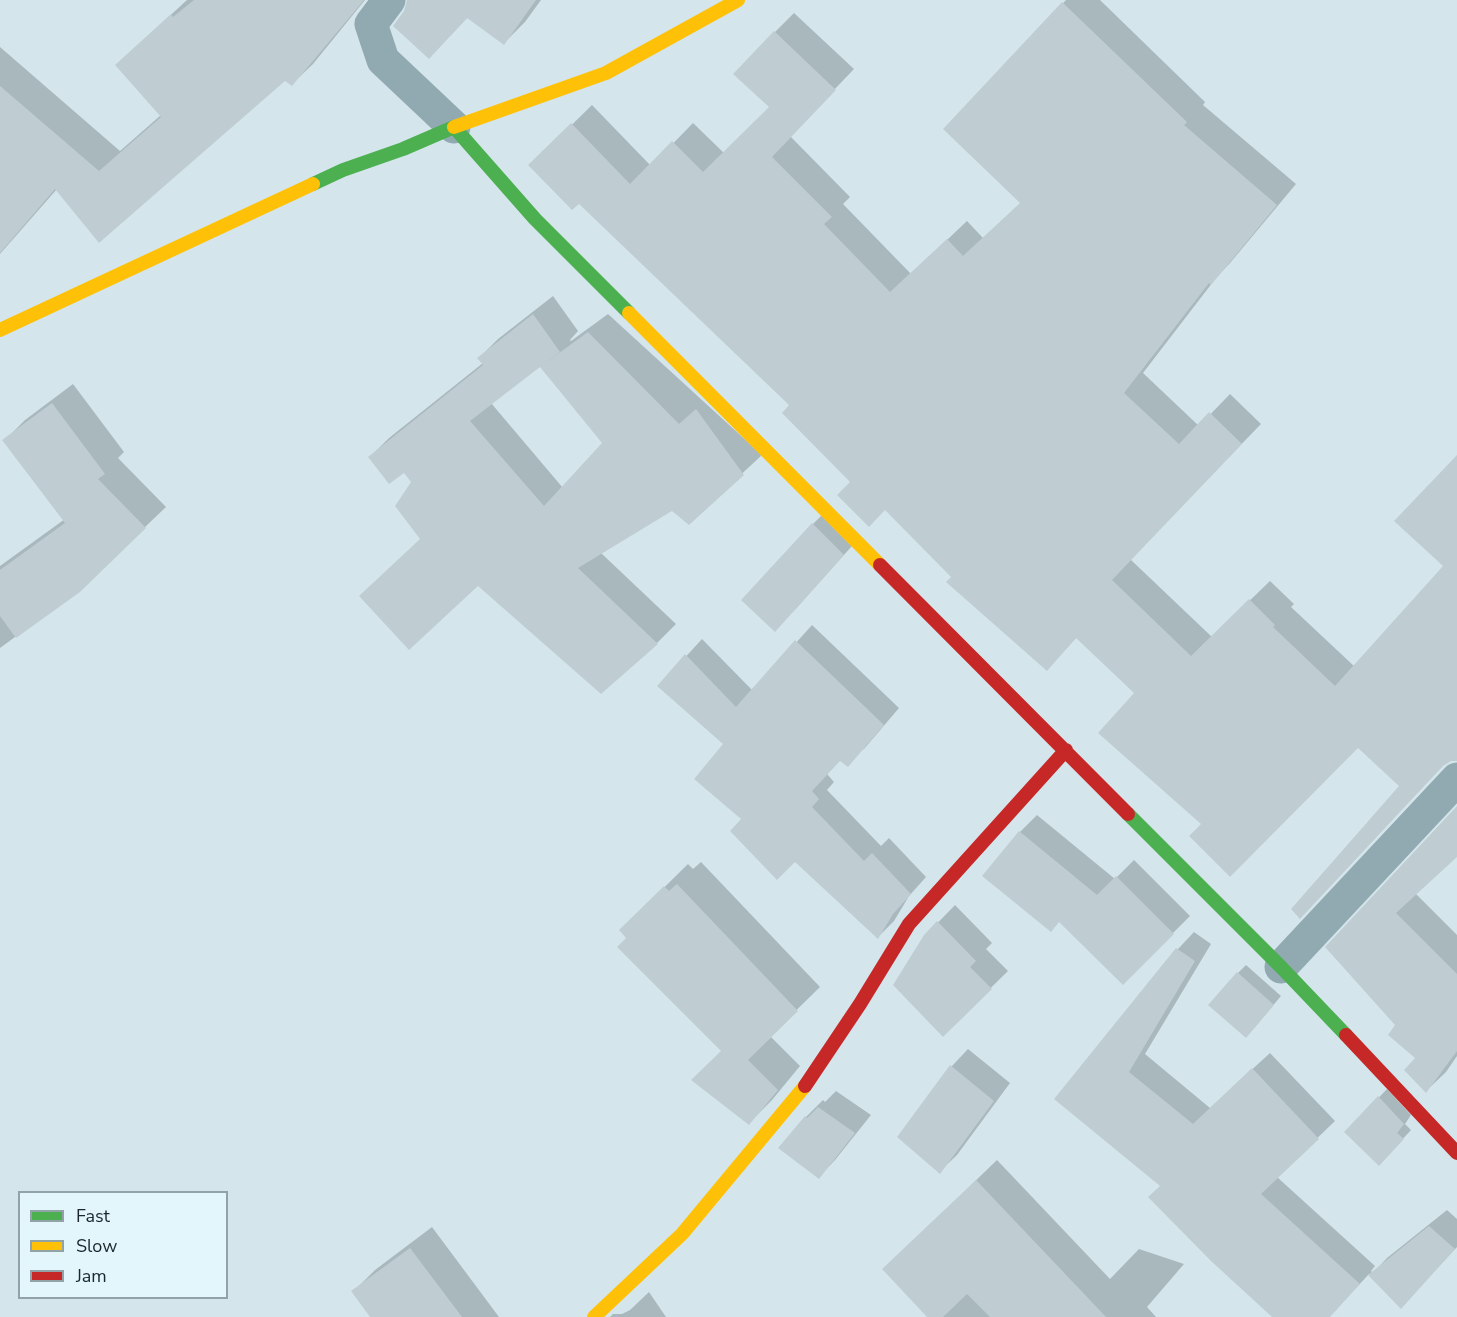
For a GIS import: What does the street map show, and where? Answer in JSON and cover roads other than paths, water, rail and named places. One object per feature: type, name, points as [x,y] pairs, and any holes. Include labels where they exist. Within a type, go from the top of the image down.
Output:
[{"type":"street","points":[[389,0],[371,24],[383,60],[454,127],[544,227],[1281,967],[1457,1153]]},
{"type":"street","points":[[0,330],[343,170],[403,149],[454,127],[606,73],[738,0]]},
{"type":"street","points":[[594,1317],[690,1225],[803,1089],[860,1004],[909,924],[1066,750]]},
{"type":"street","points":[[1281,967],[1457,779]]}]
